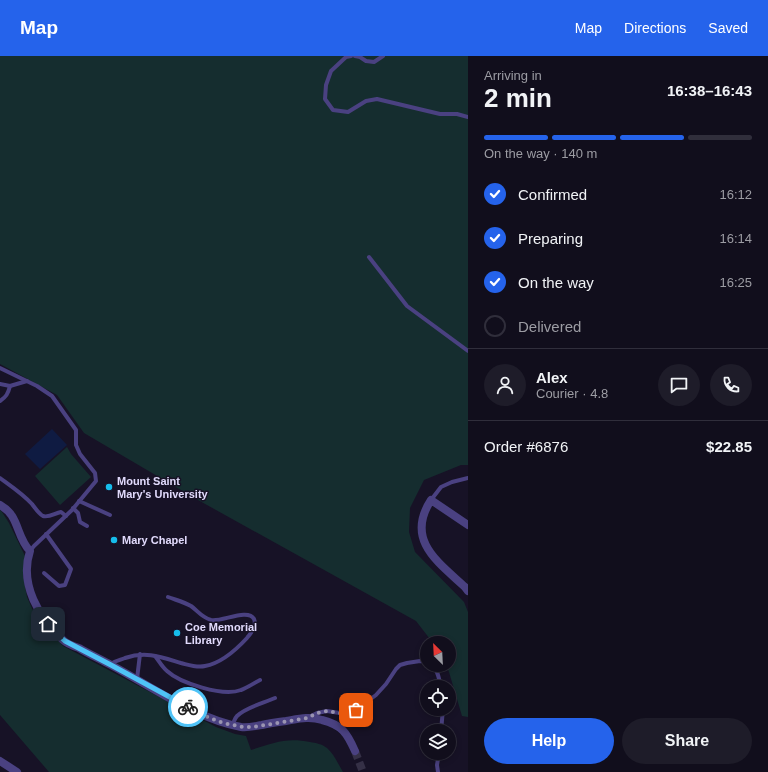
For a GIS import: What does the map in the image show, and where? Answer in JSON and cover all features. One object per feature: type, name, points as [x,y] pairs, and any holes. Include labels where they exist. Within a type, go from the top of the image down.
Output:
[{"type":"street","points":[[468,526],[431,500],[422,517],[424,542],[429,551],[435,560],[468,590]]},
{"type":"street","points":[[0,505],[13,517],[25,546],[30,552],[26,566],[26,576],[34,603],[55,632],[65,641],[205,716],[223,723],[243,727],[253,727],[308,718],[321,720],[334,724],[341,729],[348,737],[355,752]]},
{"type":"street","points":[[0,761],[17,772]]},
{"type":"lane","points":[[351,56],[346,57],[331,71],[326,85],[325,99],[333,110],[348,112],[366,101],[377,99],[440,114],[456,114],[468,117]]},
{"type":"lane","points":[[355,56],[366,61],[374,62],[383,56]]},
{"type":"lane","points":[[369,257],[407,306],[468,351]]},
{"type":"lane","points":[[0,368],[37,386],[52,396],[76,430],[76,445],[80,454],[95,474],[96,481],[66,516],[46,534],[30,552]]},
{"type":"lane","points":[[0,384],[10,386],[27,381]]},
{"type":"lane","points":[[0,401],[8,394],[10,386]]},
{"type":"lane","points":[[0,478],[28,499],[42,515],[51,516],[61,512],[66,516]]},
{"type":"lane","points":[[431,500],[442,487],[452,482],[468,478]]},
{"type":"lane","points":[[79,501],[110,515]]},
{"type":"lane","points":[[73,508],[78,513],[80,522],[87,526]]},
{"type":"lane","points":[[44,573],[59,586],[63,586],[65,585],[71,569],[46,534]]},
{"type":"lane","points":[[111,665],[114,662],[132,656],[146,654],[192,666],[203,667],[223,660],[243,641],[254,626],[255,622],[253,618],[247,614],[211,620],[198,613],[188,604],[168,597]]},
{"type":"lane","points":[[137,680],[139,675],[140,654]]},
{"type":"lane","points":[[155,656],[167,671],[185,682],[212,690],[233,692],[241,690],[260,680]]},
{"type":"lane","points":[[308,718],[317,713],[327,711],[346,714],[356,710],[376,695],[400,665],[420,661]]},
{"type":"lane","points":[[232,725],[236,717],[242,712],[275,698]]},
{"type":"lane","points":[[438,760],[438,772]]},
{"type":"green space","points":[[0,56],[468,56],[468,465],[461,465],[424,480],[410,508],[409,532],[415,552],[464,602],[468,612],[468,717],[462,716],[456,696],[456,680],[451,680],[449,672],[456,672],[456,636],[428,636],[416,621],[198,500],[84,433],[57,395],[0,364]]},
{"type":"green space","points":[[67,447],[71,454],[91,477],[60,505],[35,476]]},
{"type":"green space","points":[[0,510],[9,523],[25,556],[23,575],[27,597],[34,613],[63,646],[216,727],[235,734],[246,736],[251,750],[287,740],[317,743],[329,750],[343,772],[49,772],[0,715]]},
{"type":"water","points":[[52,429],[67,445],[40,469],[25,454]]},
{"type":"tunnel","points":[[355,751],[363,772]]},
{"type":"way so far","points":[[188,707],[223,723],[243,727],[253,727],[308,718],[317,713],[327,711],[346,714],[356,710]]},
{"type":"place","name":"Mount Saint Mary's University","points":[[109,487]]},
{"type":"place","name":"Mary Chapel","points":[[114,540]]},
{"type":"place","name":"Coe Memorial Library","points":[[177,633]]},
{"type":"route","points":[[48,624],[65,641],[188,707]]}]
